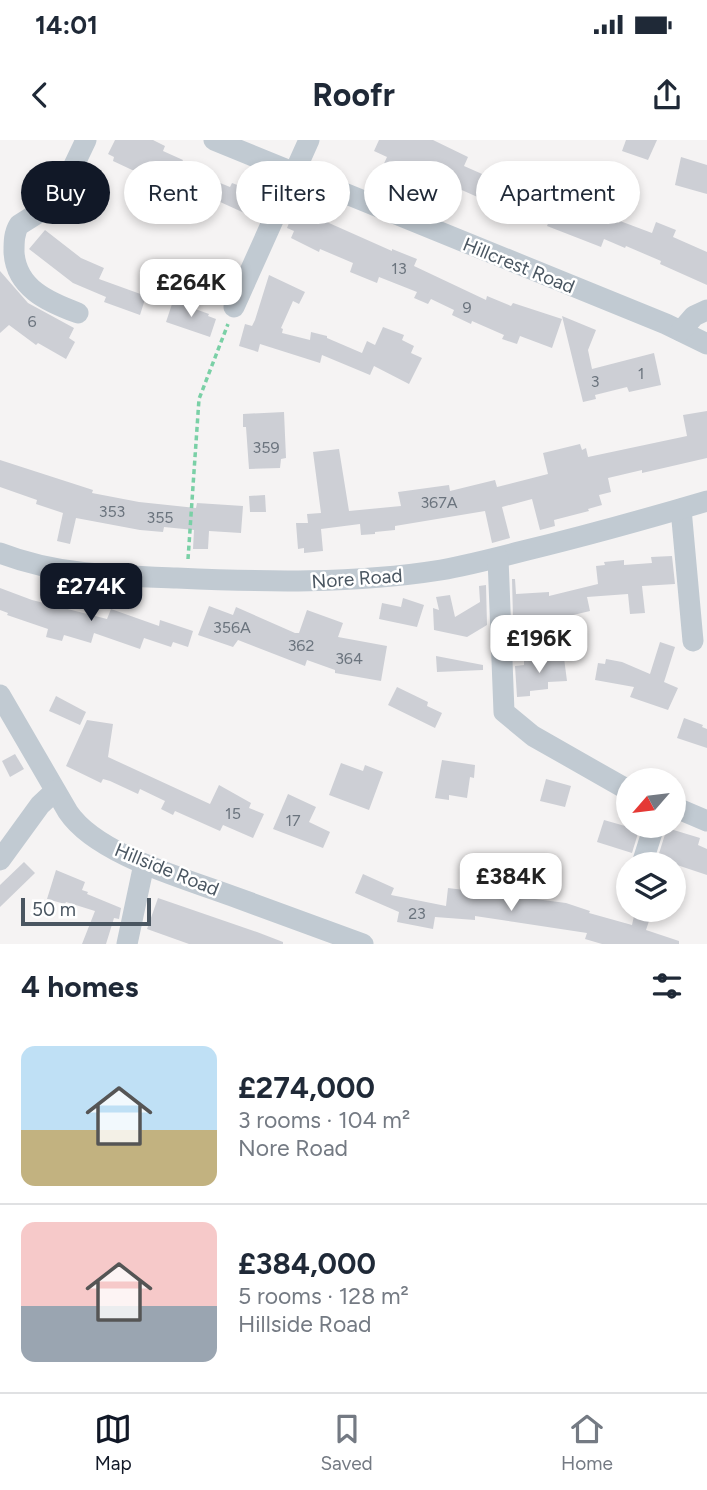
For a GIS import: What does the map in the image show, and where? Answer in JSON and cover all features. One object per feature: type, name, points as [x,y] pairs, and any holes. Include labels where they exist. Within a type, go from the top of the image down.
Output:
[{"type":"street","points":[[78,313],[45,299],[26,283],[15,262],[14,240],[9,223],[57,201],[86,140]]},
{"type":"street","name":"Hillcrest Road","points":[[214,140],[265,161]]},
{"type":"street","points":[[299,161],[309,140]]},
{"type":"street","name":"Hillcrest Road","points":[[350,196],[707,344]]},
{"type":"street","points":[[234,307],[271,224]]},
{"type":"street","points":[[681,331],[694,316],[707,310]]},
{"type":"street","name":"Nore Road","points":[[0,553],[50,567],[100,575],[284,583],[374,578],[442,570],[498,558],[583,537],[707,500]]},
{"type":"street","points":[[681,509],[693,641]]},
{"type":"street","points":[[498,558],[504,712],[533,736],[616,783]]},
{"type":"street","name":"Hillside Road","points":[[0,695],[55,791],[85,832],[144,864],[363,944]]},
{"type":"street","points":[[0,860],[37,809],[55,791]]},
{"type":"street","points":[[686,812],[707,821]]},
{"type":"street","points":[[127,944],[144,864]]},
{"type":"path","points":[[187,579],[199,399],[234,307]]},
{"type":"building","points":[[115,140],[153,140],[165,146],[163,151],[183,160],[124,161],[124,166],[113,161],[114,157],[108,154]]},
{"type":"building","points":[[379,140],[433,140],[468,157],[464,166],[476,171],[476,196],[462,190],[462,161],[385,161],[387,157],[374,151]]},
{"type":"building","points":[[626,140],[657,140],[648,160],[622,151]]},
{"type":"building","points":[[681,157],[707,165],[707,194],[675,185]]},
{"type":"building","points":[[232,183],[236,185],[236,209],[222,203],[222,184],[230,187]]},
{"type":"building","points":[[656,222],[676,230],[673,237],[707,252],[707,285],[626,246],[625,248],[604,239],[601,247],[547,226],[628,224],[652,233]]},
{"type":"building","points":[[289,224],[331,224],[417,259],[414,266],[486,300],[487,296],[511,306],[513,303],[562,319],[552,348],[520,336],[517,344],[502,339],[504,335],[452,315],[454,310],[431,299],[428,304],[414,298],[417,292],[379,277],[377,283],[350,272],[353,263],[320,249],[319,252],[291,238],[294,231],[287,228]]},
{"type":"building","points":[[45,230],[81,258],[104,268],[99,279],[146,296],[140,315],[104,302],[106,297],[73,283],[29,249]]},
{"type":"building","points":[[0,271],[28,303],[74,328],[69,338],[75,342],[66,359],[38,343],[36,345],[9,325],[0,333]]},
{"type":"building","points":[[269,275],[305,292],[299,304],[293,301],[281,328],[282,333],[310,340],[311,332],[327,336],[362,353],[367,341],[375,345],[383,327],[404,335],[402,340],[414,346],[411,353],[422,358],[409,384],[374,366],[370,375],[322,355],[320,363],[260,344],[258,352],[239,346],[245,324],[252,326],[255,320]]},
{"type":"building","points":[[173,301],[216,319],[210,337],[166,322]]},
{"type":"building","points":[[562,316],[596,330],[588,350],[592,369],[654,353],[661,385],[629,392],[627,387],[595,395],[596,399],[583,402]]},
{"type":"building","points":[[707,411],[707,458],[608,478],[611,492],[599,495],[602,505],[554,520],[555,526],[540,530],[532,499],[502,507],[510,538],[492,543],[485,511],[395,526],[395,530],[375,534],[361,535],[360,524],[321,529],[323,551],[304,553],[304,548],[298,549],[296,523],[308,523],[307,514],[321,513],[313,452],[339,449],[349,511],[401,506],[398,492],[449,485],[450,491],[495,480],[497,487],[548,474],[543,453],[580,444],[582,450],[586,448],[588,457],[687,436],[683,415]]},
{"type":"building","points":[[284,412],[286,458],[281,459],[280,468],[249,469],[243,414]]},
{"type":"building","points":[[0,460],[93,490],[92,493],[139,502],[196,508],[197,503],[243,506],[241,533],[209,531],[208,549],[193,549],[194,530],[164,527],[163,532],[140,530],[76,518],[70,544],[57,541],[63,513],[0,487]]},
{"type":"building","points":[[265,495],[266,512],[250,512],[249,496]]},
{"type":"building","points":[[672,556],[675,584],[642,586],[645,613],[630,614],[628,594],[587,597],[590,611],[565,617],[513,618],[512,579],[515,579],[516,594],[549,592],[549,596],[598,584],[596,566],[605,565],[604,562],[624,560],[624,565],[652,563],[651,557]]},
{"type":"building","points":[[486,585],[487,625],[467,637],[434,630],[433,608],[439,610],[436,597],[450,595],[455,617],[480,602],[479,586]]},
{"type":"building","points":[[0,588],[32,600],[107,619],[111,609],[159,626],[160,620],[193,631],[188,647],[173,642],[171,647],[144,638],[140,649],[94,633],[91,643],[64,635],[62,641],[46,637],[48,629],[0,610]]},
{"type":"building","points":[[403,598],[424,605],[417,627],[379,619],[382,603],[401,607]]},
{"type":"building","points":[[209,606],[233,615],[236,607],[295,633],[299,633],[307,610],[343,623],[338,637],[387,646],[381,681],[335,673],[335,670],[307,660],[305,666],[238,640],[233,647],[198,635]]},
{"type":"building","points":[[660,642],[675,647],[664,682],[678,688],[668,710],[630,697],[634,687],[595,680],[598,663],[605,664],[606,659],[622,662],[650,674]]},
{"type":"building","points":[[436,656],[483,665],[483,670],[437,672]]},
{"type":"building","points":[[564,658],[567,681],[548,682],[548,689],[530,691],[530,696],[517,697],[515,666],[524,665],[524,661]]},
{"type":"building","points":[[397,687],[428,702],[427,706],[442,713],[435,728],[388,705]]},
{"type":"building","points":[[56,696],[86,712],[80,725],[49,711]]},
{"type":"building","points":[[684,718],[707,729],[707,748],[677,738]]},
{"type":"building","points":[[87,720],[113,724],[108,757],[210,804],[219,785],[251,803],[249,808],[264,814],[253,838],[223,825],[220,831],[175,811],[173,815],[161,809],[165,801],[140,789],[138,794],[110,781],[103,779],[101,783],[66,766]]},
{"type":"building","points":[[15,754],[24,769],[10,777],[2,761]]},
{"type":"building","points":[[442,760],[475,765],[467,798],[449,795],[449,800],[435,798]]},
{"type":"building","points":[[341,763],[363,771],[365,765],[383,772],[369,810],[329,795]]},
{"type":"building","points":[[546,779],[571,786],[565,807],[540,801]]},
{"type":"building","points":[[288,794],[316,807],[309,822],[330,832],[323,848],[273,829]]},
{"type":"building","points":[[604,820],[616,823],[616,838],[637,838],[632,852],[597,842]]},
{"type":"building","points":[[686,834],[700,838],[698,845],[707,849],[707,875],[686,868],[686,852],[659,852],[664,838],[686,838]]},
{"type":"building","points":[[24,862],[35,873],[0,907],[0,885]]},
{"type":"building","points":[[56,870],[85,882],[82,890],[88,892],[87,894],[121,908],[119,919],[114,918],[106,944],[82,944],[95,911],[47,899]]},
{"type":"building","points":[[363,874],[394,888],[391,895],[446,906],[448,888],[464,890],[465,883],[489,885],[488,893],[566,903],[616,922],[632,925],[633,922],[649,922],[646,930],[679,941],[679,944],[602,944],[585,939],[587,933],[475,916],[475,920],[435,917],[433,929],[397,922],[399,912],[355,893]]},
{"type":"building","points":[[158,898],[257,932],[283,944],[189,944],[147,929]]}]
